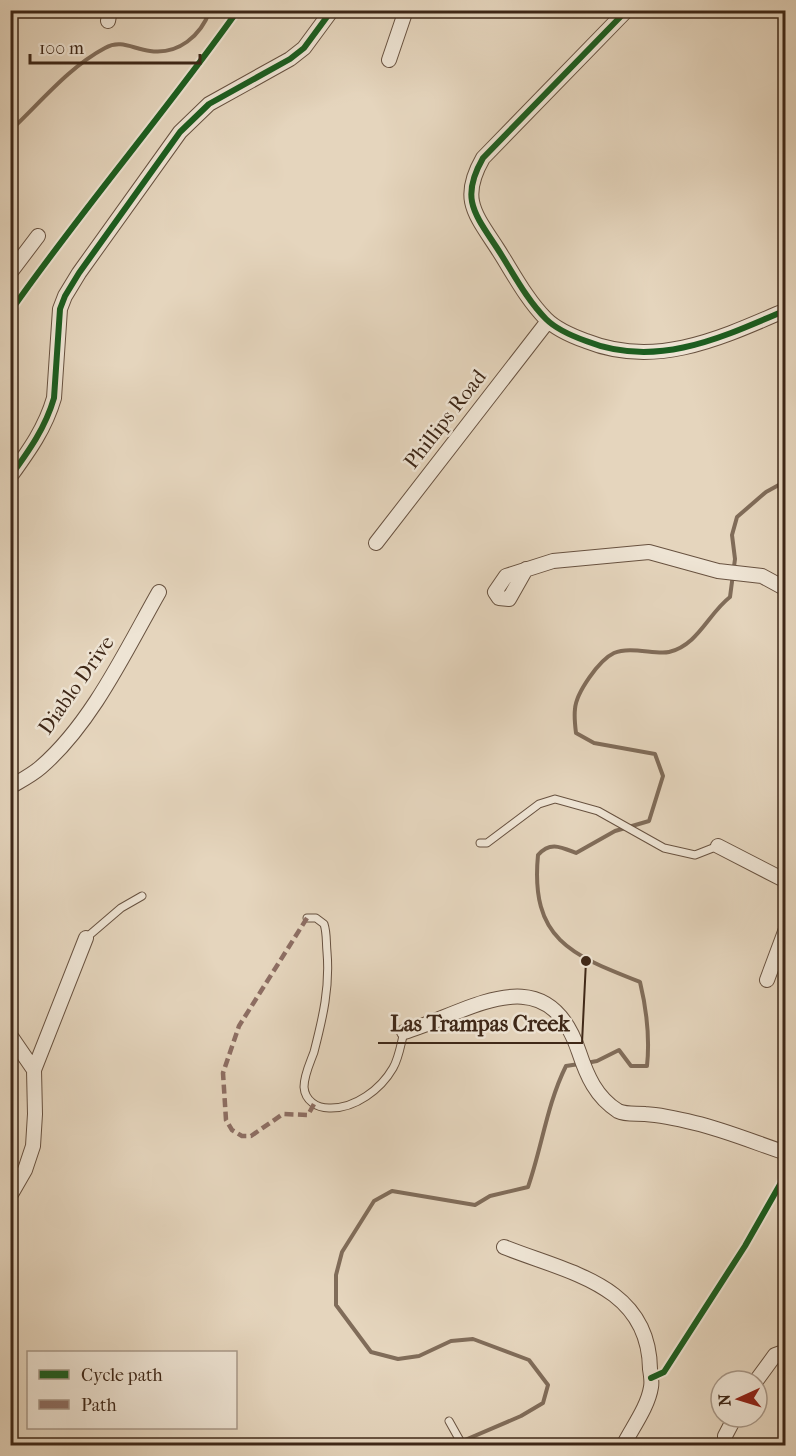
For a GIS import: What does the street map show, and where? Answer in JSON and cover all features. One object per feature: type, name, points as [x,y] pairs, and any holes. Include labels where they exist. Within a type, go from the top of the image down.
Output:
[{"type":"street","points":[[10,477],[41,433],[51,409],[54,398],[60,309],[79,273],[180,132],[198,113],[290,59],[304,48],[332,10]]},
{"type":"street","points":[[389,60],[406,10]]},
{"type":"street","points":[[627,10],[483,158],[471,184],[472,209],[548,321],[573,337],[599,346],[637,353],[666,353],[722,338],[786,310]]},
{"type":"street","points":[[10,273],[38,236]]},
{"type":"street","name":"Phillips Road","points":[[376,543],[548,321]]},
{"type":"street","points":[[526,569],[553,561],[649,552],[718,571],[752,577],[762,576],[786,589]]},
{"type":"street","name":"Diablo Drive","points":[[10,788],[40,768],[64,744],[110,680],[159,592]]},
{"type":"street","points":[[718,846],[786,881]]},
{"type":"street","points":[[767,980],[786,929]]},
{"type":"street","points":[[10,1196],[25,1170],[33,1146],[34,1070],[86,938]]},
{"type":"street","points":[[404,1032],[429,1025],[478,1002],[521,995],[537,1000],[552,1009],[566,1023],[587,1078],[606,1102],[621,1113],[646,1114],[696,1123],[786,1153]]},
{"type":"street","points":[[10,1035],[34,1070]]},
{"type":"street","points":[[504,1247],[602,1285],[621,1299],[645,1331],[651,1352],[651,1387],[623,1446]]},
{"type":"street","points":[[765,1369],[776,1355],[786,1351]]},
{"type":"street","points":[[725,1446],[725,1436],[729,1429]]},
{"type":"lane","points":[[480,843],[487,843],[539,804],[555,799],[598,811],[608,819],[664,848],[695,855],[718,846]]},
{"type":"lane","points":[[86,938],[121,908],[142,896]]},
{"type":"lane","points":[[307,918],[322,920],[326,929],[329,986],[323,1019],[306,1071],[304,1089],[309,1101],[320,1108],[332,1108],[346,1106],[365,1097],[379,1086],[394,1066],[404,1032]]},
{"type":"lane","points":[[449,1421],[463,1446]]},
{"type":"waterway","points":[[10,131],[67,75],[105,48],[116,44],[150,51],[179,47],[201,28],[210,10]]},
{"type":"waterway","points":[[586,1063],[597,1061],[619,1050],[631,1066],[647,1066],[647,1024],[640,982],[594,963],[560,940],[549,925],[541,906],[537,883],[538,855],[547,848],[556,846],[576,853],[615,831],[649,821],[663,776],[655,754],[594,743],[576,733],[576,702],[595,670],[614,653],[628,650],[669,652],[688,643],[695,636],[730,597],[735,559],[732,535],[737,517],[766,492],[786,481]]},
{"type":"waterway","points":[[451,1446],[521,1416],[543,1403],[548,1385],[529,1360],[473,1339],[451,1341],[419,1356],[398,1359],[371,1352],[336,1305],[336,1275],[342,1252],[374,1201],[392,1191],[475,1205],[490,1196],[528,1187],[559,1080],[566,1066],[579,1064]]},
{"type":"marked path","points":[[307,918],[239,1026],[223,1073],[226,1120],[232,1130],[242,1136],[251,1136],[283,1114],[308,1115],[314,1104]]},
{"type":"cycle path","points":[[10,312],[238,10]]},
{"type":"cycle path","points":[[10,477],[35,440],[54,398],[60,309],[79,273],[180,132],[209,104],[290,59],[304,48],[332,10]]},
{"type":"cycle path","points":[[627,10],[483,158],[472,184],[471,195],[476,215],[532,303],[550,323],[586,341],[612,349],[638,352],[688,347],[737,331],[786,310]]},
{"type":"cycle path","points":[[651,1378],[664,1372],[745,1246],[786,1174]]},
{"type":"place","name":"Las Trampas Creek","points":[[586,961]]}]
